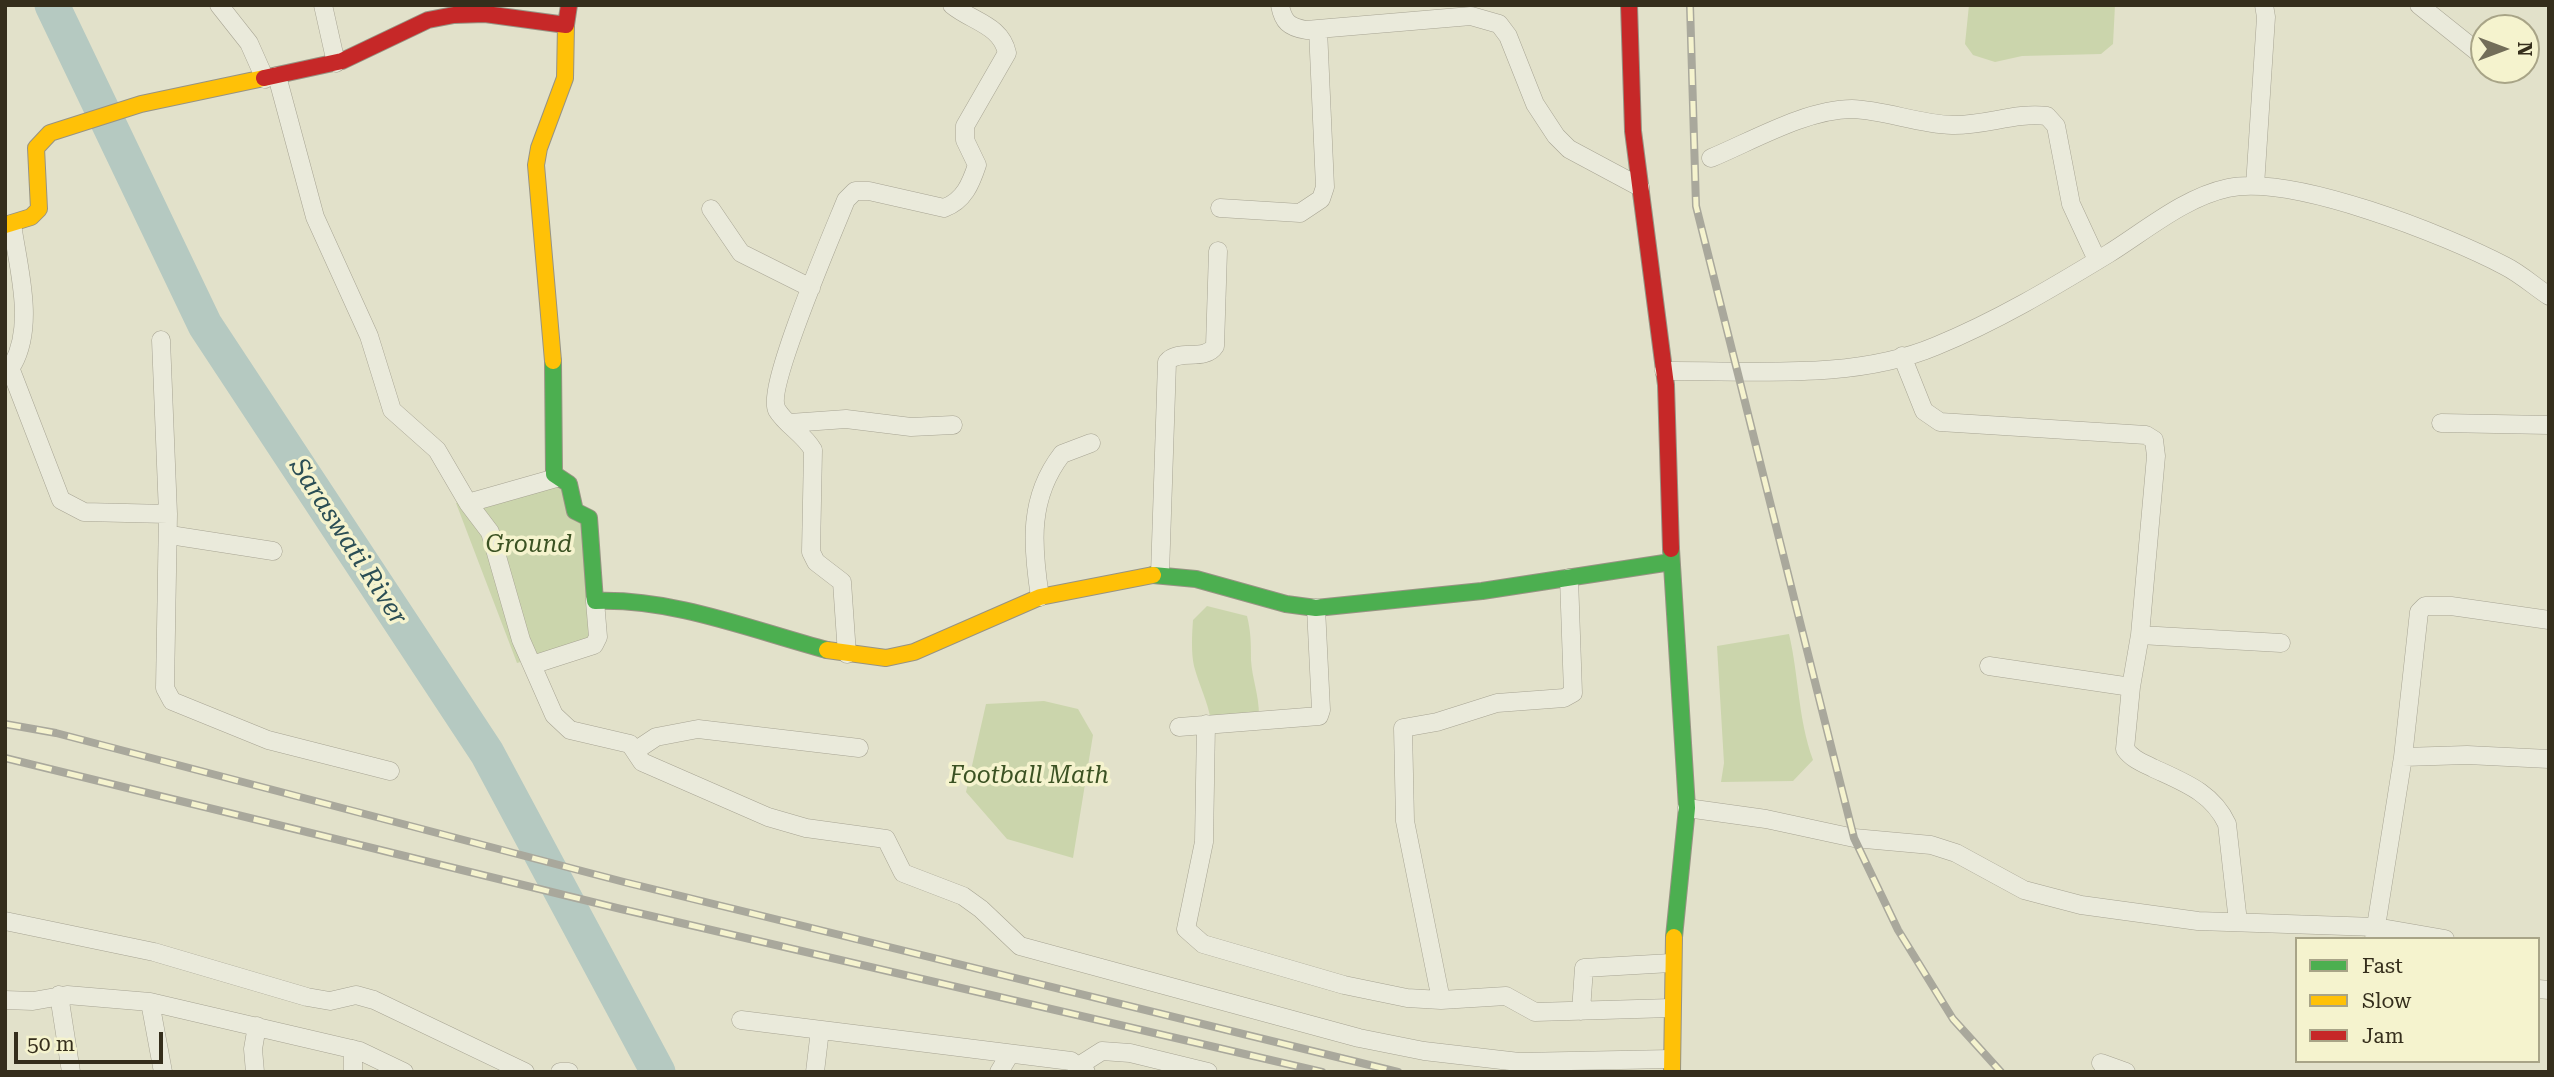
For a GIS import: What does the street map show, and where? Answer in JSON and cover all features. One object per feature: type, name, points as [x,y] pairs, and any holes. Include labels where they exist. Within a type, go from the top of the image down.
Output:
[{"type":"street","points":[[219,5],[249,43],[271,78],[315,217],[369,336],[392,410],[437,450],[468,503],[490,532],[509,603],[532,665],[554,715],[563,725],[570,730],[626,742],[642,762],[768,817],[806,828],[886,839],[903,873],[962,896],[981,909],[1020,946],[1031,950],[1359,1038],[1424,1051],[1519,1062],[1672,1065],[1671,963],[1687,808],[1671,562],[1664,371],[1633,131],[1629,5]]},
{"type":"street","points":[[323,5],[336,63]]},
{"type":"street","points":[[556,478],[552,344],[537,166],[539,148],[565,78],[569,5]]},
{"type":"street","points":[[847,654],[842,582],[816,562],[811,552],[815,458],[808,442],[776,409],[775,391],[811,288],[846,200],[855,191],[869,191],[944,208],[955,204],[962,197],[973,177],[977,164],[965,140],[965,126],[1007,53],[1004,39],[996,31],[952,5]]},
{"type":"street","points":[[1280,5],[1283,20],[1292,28],[1318,29],[1471,16],[1499,24],[1508,36],[1535,104],[1556,136],[1569,149],[1640,187]]},
{"type":"street","points":[[2255,186],[2266,17],[2264,5]]},
{"type":"street","points":[[2419,5],[2470,46]]},
{"type":"street","points":[[168,514],[83,512],[61,500],[7,366],[18,354],[23,315],[8,225],[32,217],[39,209],[36,148],[41,139],[50,133],[141,104],[336,63],[428,20],[454,15],[485,14],[566,25]]},
{"type":"street","points":[[1220,208],[1300,212],[1321,200],[1325,187],[1318,29]]},
{"type":"street","points":[[1711,158],[1814,115],[1834,111],[1853,109],[1953,125],[1978,124],[2029,113],[2047,116],[2056,126],[2071,204],[2097,260]]},
{"type":"street","points":[[1664,371],[1834,369],[1935,347],[2020,309],[2187,204],[2228,188],[2268,186],[2353,207],[2441,239],[2507,267],[2549,296]]},
{"type":"street","points":[[710,209],[741,253],[811,288]]},
{"type":"street","points":[[1160,574],[1167,362],[1173,357],[1208,353],[1214,349],[1217,251]]},
{"type":"street","points":[[161,340],[170,535],[166,688],[172,701],[268,740],[390,771]]},
{"type":"street","points":[[1902,356],[1924,411],[1940,422],[2146,435],[2154,440],[2156,456],[2140,635],[2131,687],[2125,749],[2137,760],[2204,792],[2222,813],[2227,824],[2238,922]]},
{"type":"street","points":[[790,423],[846,419],[900,427],[953,425]]},
{"type":"street","points":[[2441,423],[2549,425]]},
{"type":"street","points":[[1040,597],[1033,555],[1033,526],[1042,488],[1062,454],[1091,443]]},
{"type":"street","points":[[468,503],[556,478],[569,484],[575,511],[589,518],[598,637],[594,645],[532,665]]},
{"type":"street","points":[[170,535],[273,551]]},
{"type":"street","points":[[595,601],[625,600],[655,604],[847,654],[901,656],[1040,597],[1160,574],[1196,579],[1286,604],[1316,608],[1455,594],[1671,562]]},
{"type":"street","points":[[1441,1000],[1407,832],[1403,728],[1437,722],[1497,703],[1564,698],[1573,693],[1569,578]]},
{"type":"street","points":[[2375,933],[2403,757],[2419,612],[2432,605],[2451,606],[2549,620]]},
{"type":"street","points":[[1179,727],[1319,716],[1321,710],[1316,608]]},
{"type":"street","points":[[2140,635],[2281,643]]},
{"type":"street","points":[[1989,666],[2131,687]]},
{"type":"street","points":[[1206,724],[1204,842],[1186,916],[1186,929],[1203,944],[1344,985],[1407,998],[1441,1000],[1506,996],[1531,1011],[1671,1008]]},
{"type":"street","points":[[635,751],[656,737],[698,729],[859,748]]},
{"type":"street","points":[[2403,757],[2467,755],[2549,759]]},
{"type":"street","points":[[1687,808],[1793,824],[1854,838],[1931,845],[1956,853],[2024,890],[2081,905],[2198,921],[2422,937]]},
{"type":"street","points":[[5,921],[154,952],[307,997],[330,1001],[362,996],[525,1072]]},
{"type":"street","points":[[1581,1011],[1584,968],[1671,963]]},
{"type":"street","points":[[59,995],[71,1072]]},
{"type":"street","points":[[5,1000],[33,1001],[59,995],[150,1002],[353,1049],[404,1072]]},
{"type":"street","points":[[150,1002],[163,1072]]},
{"type":"street","points":[[741,1020],[1010,1054],[1083,1068],[1102,1051],[1130,1053],[1208,1072]]},
{"type":"street","points":[[255,1072],[253,1049],[257,1026]]},
{"type":"street","points":[[815,1072],[820,1030]]},
{"type":"street","points":[[353,1049],[354,1072]]},
{"type":"street","points":[[999,1072],[1010,1054]]},
{"type":"street","points":[[2101,1063],[2126,1072]]},
{"type":"street","points":[[561,1072],[569,1072]]},
{"type":"green space","points":[[1969,5],[2115,5],[2113,44],[2101,54],[2022,56],[1995,62],[1973,55],[1965,44]]},
{"type":"green space","name":"Ground","points":[[575,478],[596,640],[517,663],[456,503]]},
{"type":"green space","points":[[1207,606],[1247,616],[1259,715],[1211,721],[1194,666],[1192,649],[1193,620]]},
{"type":"green space","points":[[1789,634],[1804,729],[1813,760],[1793,781],[1721,782],[1724,763],[1717,646]]},
{"type":"green space","name":"Football Math","points":[[1044,701],[1078,709],[1093,735],[1073,858],[1007,839],[966,792],[986,704]]},
{"type":"waterway","name":"Saraswati River","points":[[52,5],[205,325],[487,753],[658,1072]]},
{"type":"railway","points":[[1690,5],[1696,206],[1854,838],[1898,930],[1953,1019],[2001,1072]]},
{"type":"railway","points":[[5,724],[56,733],[624,882],[1398,1072]]},
{"type":"railway","points":[[5,758],[621,909],[1322,1072]]},
{"type":"traffic: fast","points":[[553,361],[554,474],[569,484],[575,511],[589,518],[595,601],[624,601],[683,610],[827,650]]},
{"type":"traffic: fast","points":[[1671,549],[1687,808],[1674,937]]},
{"type":"traffic: fast","points":[[1153,575],[1196,579],[1286,604],[1316,608],[1482,591],[1671,562]]},
{"type":"traffic: slow","points":[[553,361],[536,165],[539,148],[565,78],[566,25]]},
{"type":"traffic: slow","points":[[5,225],[31,217],[39,209],[36,148],[50,133],[141,104],[264,78]]},
{"type":"traffic: slow","points":[[827,650],[886,658],[914,652],[1040,597],[1153,575]]},
{"type":"traffic: slow","points":[[1672,1072],[1674,937]]},
{"type":"traffic: jam","points":[[264,78],[342,61],[428,20],[454,15],[485,14],[566,25],[569,5]]},
{"type":"traffic: jam","points":[[1629,5],[1633,131],[1666,385],[1671,549]]}]
